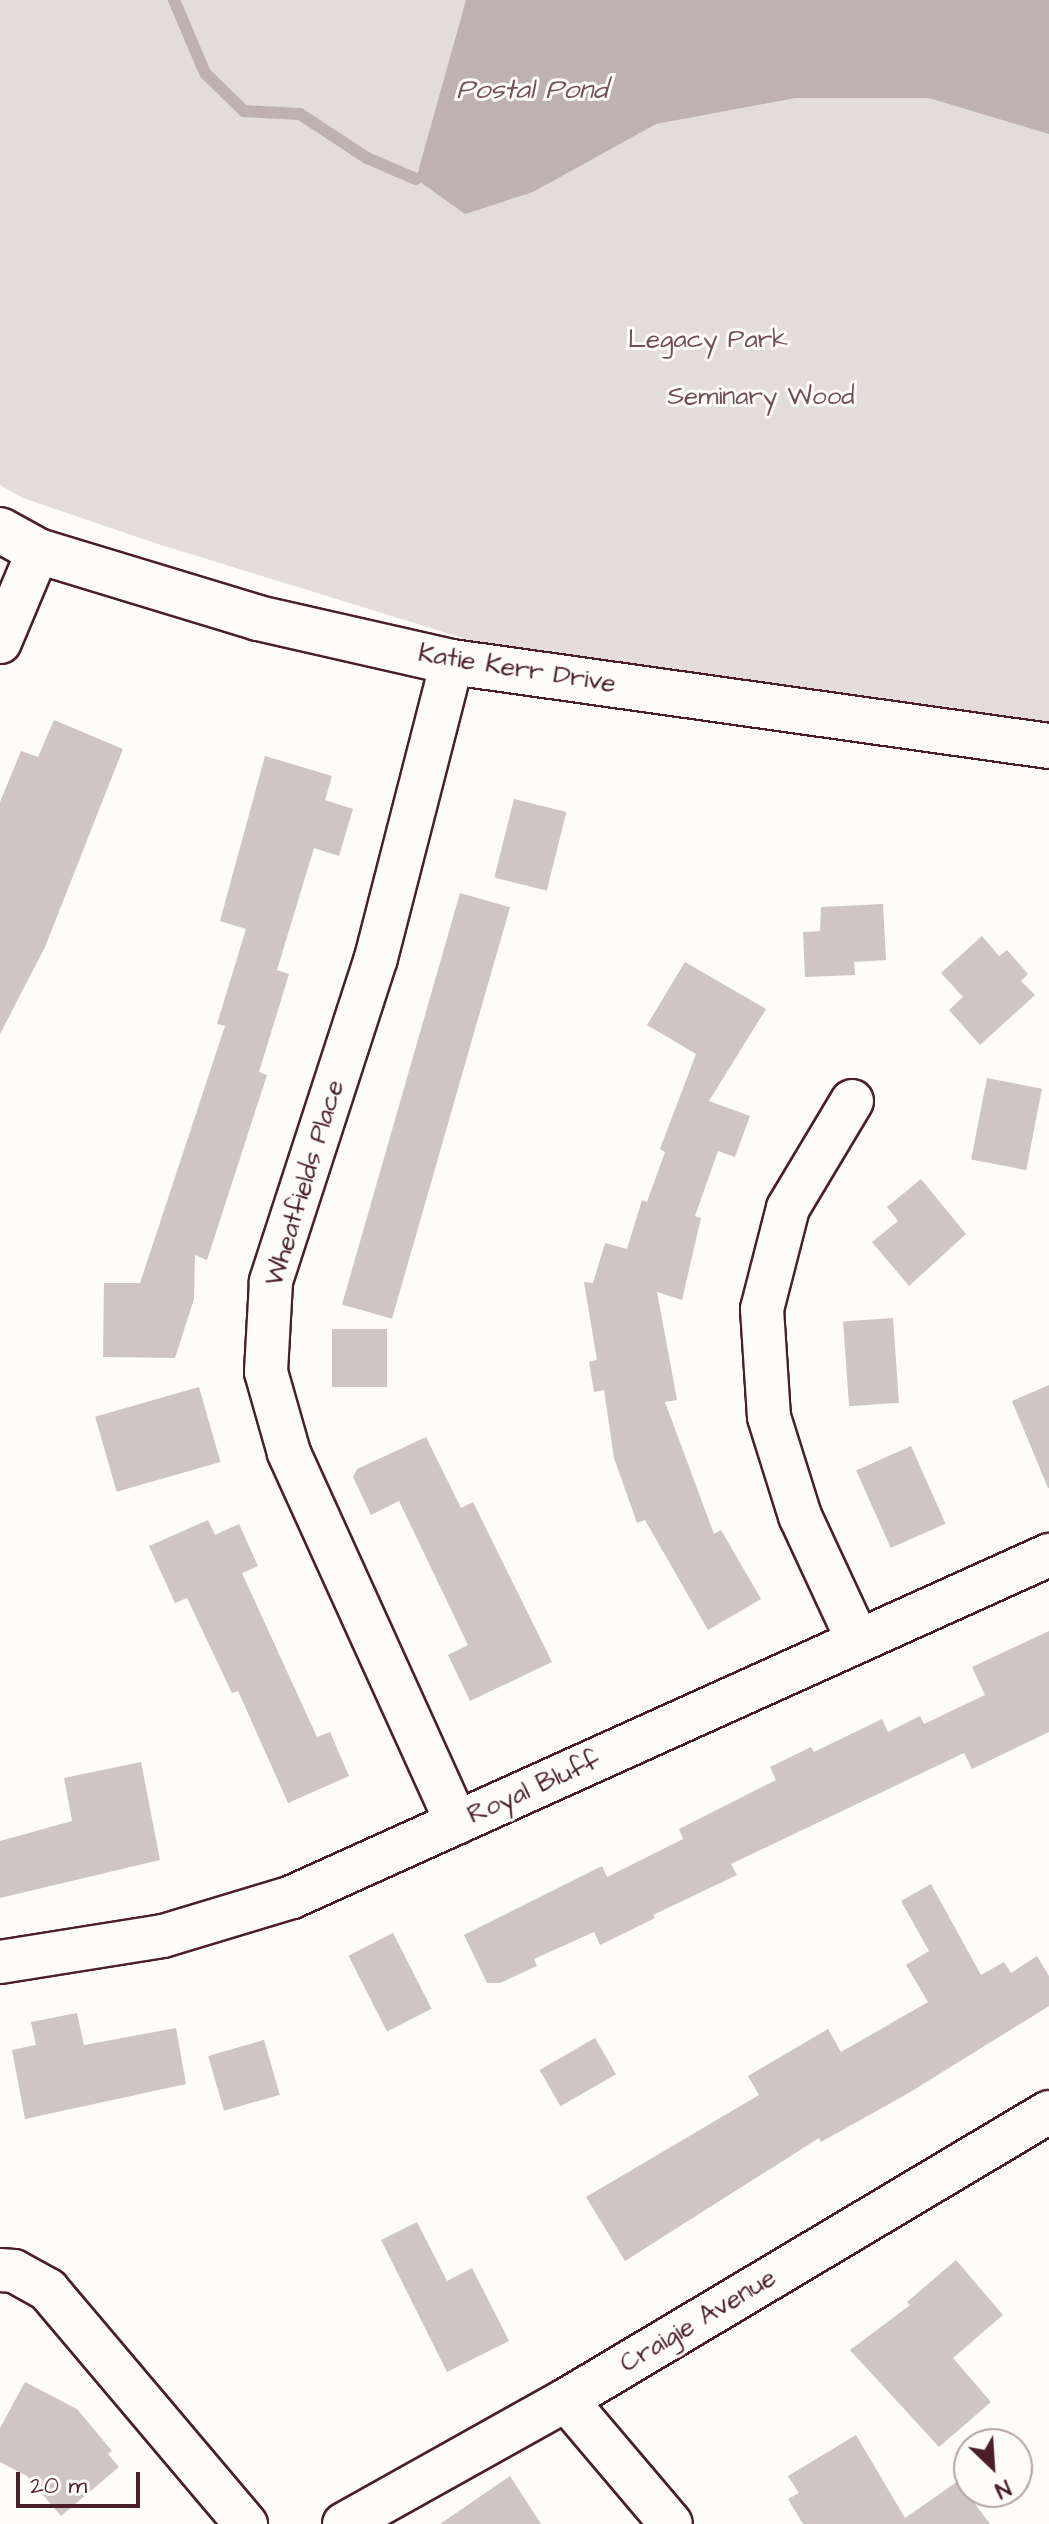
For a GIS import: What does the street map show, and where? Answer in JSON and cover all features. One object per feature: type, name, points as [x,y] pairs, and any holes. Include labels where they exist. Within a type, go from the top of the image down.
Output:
[{"type":"street","name":"Katie Kerr Drive","points":[[0,530],[38,551],[258,618],[452,662],[1049,746]]},
{"type":"street","points":[[0,642],[38,551]]},
{"type":"street","name":"Wheatfields Place","points":[[452,662],[376,958],[271,1282],[266,1372],[289,1453],[457,1823]]},
{"type":"street","points":[[852,1101],[788,1208],[762,1309],[769,1417],[800,1516],[858,1641]]},
{"type":"street","name":"Royal Bluff","points":[[0,1962],[163,1936],[292,1897],[1049,1555]]},
{"type":"street","name":"Craigie Avenue","points":[[344,2524],[566,2400],[1049,2112]]},
{"type":"street","points":[[0,2270],[14,2271],[48,2290],[246,2524]]},
{"type":"street","points":[[566,2400],[671,2524]]},
{"type":"green space","name":"Seminary Wood","points":[[0,0],[1049,0],[1049,723],[541,662],[155,543],[23,498],[0,485]]},
{"type":"water","name":"Postal Pond","points":[[466,0],[1049,0],[1049,134],[929,98],[795,98],[656,124],[533,192],[465,214],[416,179]]},
{"type":"building","points":[[54,720],[123,749],[45,947],[0,1034],[0,802],[21,751],[38,757]]},
{"type":"building","points":[[265,756],[332,776],[325,800],[353,809],[339,856],[314,848],[277,970],[289,974],[259,1072],[267,1075],[207,1260],[195,1255],[194,1299],[175,1358],[103,1357],[104,1283],[140,1283],[225,1026],[217,1024],[246,929],[220,921]]},
{"type":"building","points":[[514,799],[566,812],[547,891],[494,878]]},
{"type":"building","points":[[460,893],[510,907],[392,1319],[342,1304]]},
{"type":"building","points":[[883,904],[886,960],[854,962],[855,975],[805,977],[803,932],[820,931],[821,907]]},
{"type":"building","points":[[982,936],[999,956],[1007,950],[1028,974],[1021,981],[1035,995],[980,1045],[949,1010],[963,997],[941,973]]},
{"type":"building","points":[[685,962],[766,1009],[709,1101],[750,1116],[735,1157],[718,1151],[695,1216],[701,1218],[682,1300],[657,1292],[677,1400],[665,1402],[714,1534],[721,1530],[761,1599],[708,1630],[645,1520],[637,1523],[614,1458],[604,1390],[594,1392],[589,1362],[597,1360],[584,1282],[593,1283],[605,1243],[627,1249],[642,1200],[647,1202],[665,1152],[660,1149],[696,1054],[647,1025]]},
{"type":"building","points":[[987,1078],[1042,1089],[1026,1170],[971,1159]]},
{"type":"building","points":[[921,1179],[966,1234],[909,1286],[872,1242],[898,1221],[887,1207]]},
{"type":"building","points":[[893,1318],[899,1403],[849,1406],[843,1321]]},
{"type":"building","points":[[332,1329],[387,1329],[387,1387],[332,1387]]},
{"type":"building","points":[[1049,1385],[1049,1488],[1048,1488],[1012,1401]]},
{"type":"building","points":[[199,1387],[220,1462],[117,1492],[95,1417]]},
{"type":"building","points":[[426,1437],[461,1508],[473,1502],[552,1662],[470,1701],[448,1655],[468,1645],[399,1501],[371,1515],[353,1477],[357,1469]]},
{"type":"building","points":[[911,1446],[946,1524],[891,1548],[856,1470]]},
{"type":"building","points":[[208,1520],[215,1535],[239,1524],[258,1566],[242,1573],[317,1737],[330,1732],[349,1776],[288,1803],[238,1691],[232,1693],[187,1598],[175,1603],[149,1546]]},
{"type":"building","points":[[1049,1631],[1049,1732],[972,1769],[964,1753],[731,1864],[737,1875],[653,1915],[655,1918],[600,1945],[594,1932],[534,1959],[537,1966],[500,1983],[487,1983],[464,1935],[602,1866],[607,1877],[683,1839],[679,1829],[776,1780],[770,1767],[811,1747],[814,1752],[882,1719],[888,1732],[920,1716],[924,1724],[985,1695],[972,1667]]},
{"type":"building","points":[[141,1762],[160,1860],[0,1898],[0,1841],[72,1821],[64,1778]]},
{"type":"building","points":[[931,1884],[981,1975],[1004,1962],[1011,1973],[1037,1956],[1049,1976],[1049,2006],[907,2094],[821,2142],[819,2138],[625,2261],[586,2197],[759,2095],[748,2076],[828,2029],[841,2052],[928,2002],[906,1965],[929,1951],[901,1901]]},
{"type":"building","points":[[393,1933],[432,2009],[387,2031],[348,1956]]},
{"type":"building","points":[[77,2013],[84,2045],[176,2028],[186,2084],[25,2119],[12,2050],[36,2045],[31,2022]]},
{"type":"building","points":[[595,2038],[616,2074],[561,2106],[540,2070]]},
{"type":"building","points":[[264,2040],[280,2095],[224,2111],[208,2056]]},
{"type":"building","points":[[417,2222],[447,2281],[472,2268],[509,2341],[447,2372],[381,2240]]},
{"type":"building","points":[[956,2260],[1003,2315],[953,2358],[991,2402],[961,2428],[953,2428],[953,2435],[939,2447],[850,2350],[910,2305],[907,2302]]},
{"type":"building","points":[[25,2382],[77,2409],[112,2451],[108,2454],[119,2467],[61,2516],[27,2476],[0,2462],[0,2428]]},
{"type":"building","points":[[856,2435],[905,2518],[953,2484],[953,2508],[978,2508],[990,2524],[803,2524],[788,2499],[799,2493],[788,2476]]},
{"type":"building","points":[[510,2476],[541,2524],[440,2524]]},
{"type":"waterway","points":[[174,0],[205,73],[244,111],[300,114],[367,158],[416,179]]},
{"type":"park label","name":"Legacy Park","points":[[708,340]]}]
